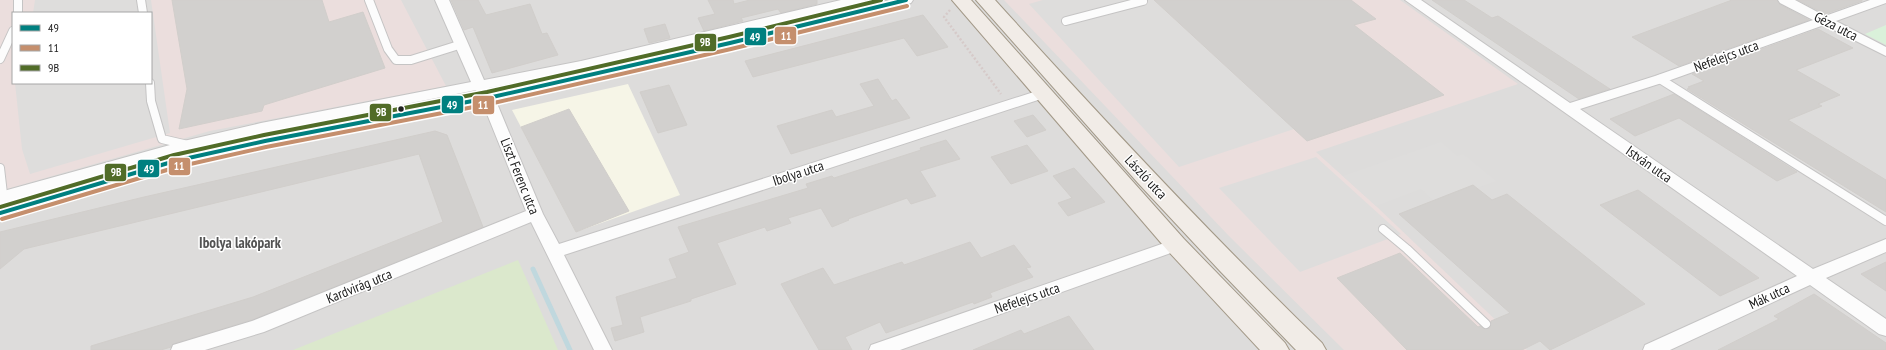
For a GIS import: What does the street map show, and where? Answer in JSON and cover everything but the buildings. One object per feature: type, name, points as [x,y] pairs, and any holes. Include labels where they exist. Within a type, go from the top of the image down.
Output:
[{"type":"main road","name":"László utca","points":[[985,0],[1089,118],[1237,275],[1312,350]]},
{"type":"main road","name":"László utca","points":[[956,4],[1042,94],[1176,245],[1276,350]]},
{"type":"street","name":"Liszt Ferenc utca","points":[[442,0],[474,75],[484,92],[535,214],[603,350]]},
{"type":"street","points":[[2,205],[77,175],[188,145],[261,128],[484,92],[581,65],[858,0]]},
{"type":"street","points":[[2,205],[175,161],[484,92],[730,43],[906,0]]},
{"type":"street","name":"István utca","points":[[1412,0],[1886,328]]},
{"type":"street","name":"Géza utca","points":[[1785,0],[1886,52]]},
{"type":"street","name":"Nefelejcs utca","points":[[1569,108],[1660,79],[1882,0]]},
{"type":"street","name":"Ibolya utca","points":[[554,252],[1042,94]]},
{"type":"street","name":"Kardvirág utca","points":[[180,350],[257,327],[535,214]]},
{"type":"street","name":"Nefelejcs utca","points":[[878,350],[1176,245]]},
{"type":"street","name":"Mák utca","points":[[1652,350],[1811,277],[1886,245]]},
{"type":"lane","points":[[18,0],[18,12]]},
{"type":"lane","points":[[141,0],[142,12]]},
{"type":"lane","points":[[369,0],[388,49],[396,60],[411,60],[462,44]]},
{"type":"lane","points":[[1066,22],[1143,1]]},
{"type":"lane","points":[[0,59],[9,48],[12,35]]},
{"type":"lane","points":[[1660,79],[1886,221]]},
{"type":"lane","points":[[150,84],[151,102],[162,139],[188,145]]},
{"type":"lane","points":[[0,168],[2,205]]},
{"type":"lane","points":[[1383,229],[1407,249],[1486,324]]},
{"type":"path","points":[[956,4],[944,17],[1010,105]]},
{"type":"shaded area","points":[[0,0],[1886,0],[1886,350],[0,350]]},
{"type":"shaded area","points":[[0,0],[401,0],[446,86],[210,131],[0,191]]},
{"type":"shaded area","points":[[35,0],[151,0],[170,133],[30,174],[22,149],[15,84],[152,84],[152,12],[33,12]]},
{"type":"shaded area","points":[[1004,0],[1400,0],[1518,84],[1316,152],[1376,206],[1527,350],[1344,350],[1229,236]]},
{"type":"shaded area","points":[[1043,0],[1154,0],[1294,129],[1179,167],[1029,4]]},
{"type":"shaded area","points":[[628,84],[680,195],[576,232],[512,110]]},
{"type":"shaded area","points":[[1441,142],[1457,156],[1463,154],[1496,181],[1477,188],[1473,185],[1433,200],[1421,189],[1376,206],[1343,176]]},
{"type":"shaded area","points":[[1316,157],[1401,234],[1300,272],[1219,188]]},
{"type":"green space","points":[[1886,25],[1886,45],[1865,34]]},
{"type":"green space","points":[[518,260],[558,350],[293,350]]},
{"type":"waterway","points":[[533,269],[570,350]]},
{"type":"transit line","name":"9B","points":[[0,207],[174,155],[264,135],[487,92],[729,37],[881,0]]},
{"type":"transit line","name":"49","points":[[0,213],[175,161],[265,141],[488,98],[730,43],[906,0]]},
{"type":"transit line","name":"11","points":[[2,219],[177,167],[266,147],[489,104],[731,49],[907,6]]},
{"type":"district","name":"Ibolya lakópark","points":[[240,242]]}]
